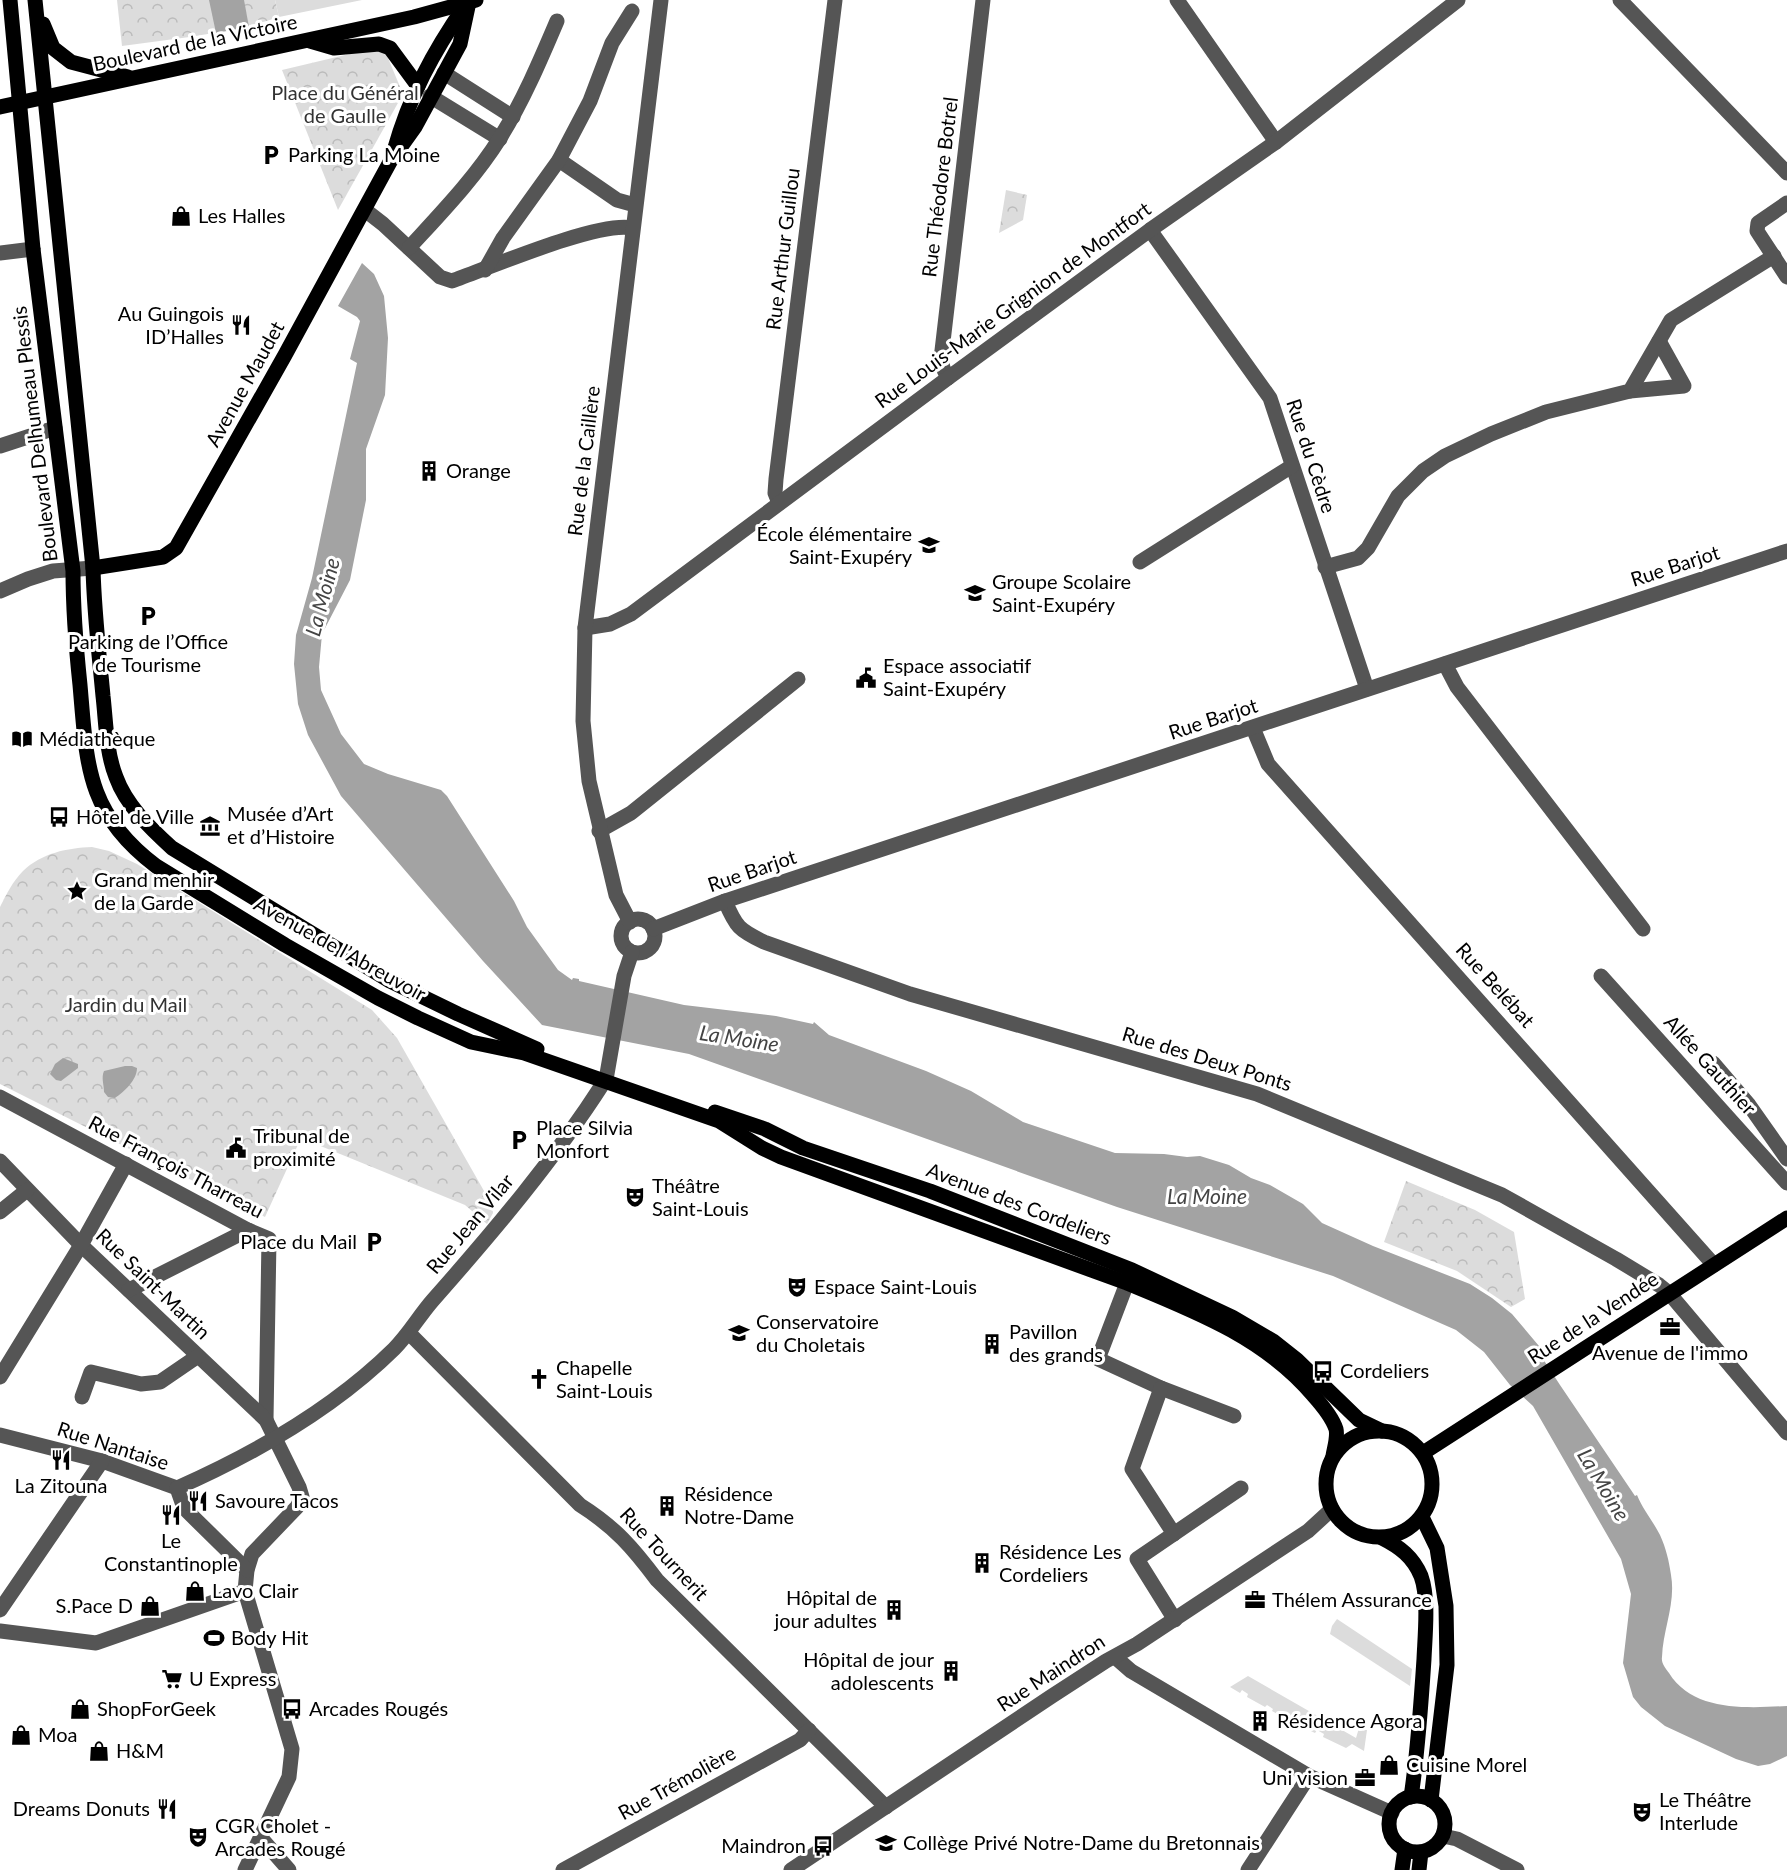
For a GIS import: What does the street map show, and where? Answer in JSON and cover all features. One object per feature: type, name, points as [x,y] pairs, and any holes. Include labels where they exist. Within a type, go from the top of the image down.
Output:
[{"type":"main road","name":"Boulevard Delhumeau Plessis","points":[[10,0],[33,249],[73,571],[73,604],[86,757],[94,790]]},
{"type":"main road","name":"Boulevard de la Victoire","points":[[0,107],[414,17],[471,0]]},
{"type":"main road","name":"Avenue Maudet","points":[[93,568],[163,557],[176,548],[390,162],[415,127],[459,45],[471,0]]},
{"type":"main road","name":"Avenue Maudet","points":[[390,162],[400,127],[437,46],[471,0]]},
{"type":"main road","name":"Boulevard Delhumeau Plessis","points":[[36,2],[93,568],[106,728],[115,776]]},
{"type":"main road","points":[[36,2],[50,42],[61,56],[71,62],[131,78]]},
{"type":"main road","points":[[307,40],[334,48],[379,44],[390,48],[418,86]]},
{"type":"main road","name":"Avenue de l’Abreuvoir","points":[[115,776],[131,804],[153,831],[172,848],[390,981],[458,1014],[606,1078]]},
{"type":"main road","name":"Avenue de l’Abreuvoir","points":[[94,790],[106,813],[137,852],[156,866],[285,945],[378,998],[471,1042],[525,1053],[606,1078]]},
{"type":"main road","name":"Avenue des Cordeliers","points":[[606,1078],[719,1121],[762,1148],[800,1164],[1127,1283],[1192,1310],[1239,1334],[1274,1356],[1301,1380],[1323,1407],[1337,1431],[1333,1456]]},
{"type":"main road","name":"Avenue des Cordeliers","points":[[606,1078],[765,1129],[803,1148],[930,1191],[1132,1270],[1232,1317],[1273,1341],[1298,1360],[1359,1420],[1383,1431]]},
{"type":"main road","name":"Rue de la Vendée","points":[[1423,1454],[1787,1218]]},
{"type":"main road","points":[[1383,1431],[1405,1437],[1423,1454],[1432,1473],[1433,1484],[1428,1507],[1422,1517],[1410,1527],[1383,1538],[1368,1538],[1341,1522],[1332,1509],[1326,1483],[1327,1469],[1333,1456],[1354,1438],[1366,1433],[1383,1431]]},
{"type":"main road","points":[[1422,1517],[1437,1548],[1446,1606],[1447,1665],[1431,1800]]},
{"type":"main road","points":[[1383,1538],[1401,1548],[1413,1561],[1421,1577],[1425,1595],[1419,1737],[1411,1797]]},
{"type":"main road","points":[[1411,1797],[1424,1797],[1431,1800],[1442,1812],[1445,1820],[1443,1836],[1430,1849],[1421,1852],[1405,1849],[1393,1838],[1390,1830],[1392,1813],[1403,1800],[1411,1797]]},
{"type":"main road","points":[[1402,1870],[1405,1849]]},
{"type":"main road","points":[[1419,1870],[1421,1852]]},
{"type":"street","name":"Rue de la Caillère","points":[[630,922],[616,895],[589,781],[583,721],[585,628],[661,0]]},
{"type":"street","name":"Rue Arthur Guillou","points":[[779,503],[776,479],[836,0]]},
{"type":"street","name":"Rue Théodore Botrel","points":[[948,378],[941,359],[983,0]]},
{"type":"street","points":[[1177,0],[1276,142]]},
{"type":"street","name":"Rue Louis-Marie Grignion de Montfort","points":[[585,628],[609,624],[631,614],[1150,230],[1276,142],[1458,0]]},
{"type":"street","points":[[1620,0],[1787,173]]},
{"type":"street","points":[[484,270],[503,238],[559,160],[590,101],[612,43],[632,11]]},
{"type":"street","points":[[409,248],[470,181],[500,139],[539,64],[557,21]]},
{"type":"street","points":[[444,73],[513,117]]},
{"type":"street","points":[[430,96],[500,139]]},
{"type":"street","points":[[559,160],[617,200],[635,205]]},
{"type":"street","points":[[1787,203],[1758,223],[1757,231],[1787,277]]},
{"type":"street","points":[[365,210],[440,277],[452,281],[570,239],[621,226],[632,228]]},
{"type":"street","name":"Rue du Cèdre","points":[[1150,230],[1270,398],[1367,689]]},
{"type":"street","points":[[0,253],[33,249]]},
{"type":"street","points":[[1630,392],[1671,320],[1774,256]]},
{"type":"street","points":[[1325,567],[1358,558],[1368,548],[1398,496],[1423,471],[1445,456],[1546,412],[1630,392],[1684,386],[1659,340]]},
{"type":"street","points":[[0,446],[55,428]]},
{"type":"street","points":[[1140,562],[1292,466]]},
{"type":"street","name":"Rue Barjot","points":[[654,929],[725,902],[1787,551]]},
{"type":"street","points":[[0,591],[27,579],[53,572],[93,568]]},
{"type":"street","points":[[1445,664],[1457,687],[1643,929]]},
{"type":"street","points":[[600,831],[631,813],[798,680]]},
{"type":"street","name":"Rue Belébat","points":[[1253,728],[1268,764],[1714,1265]]},
{"type":"street","points":[[94,790],[115,776]]},
{"type":"street","name":"Rue des Deux Ponts","points":[[725,902],[733,920],[742,932],[764,942],[910,994],[1257,1094],[1502,1195],[1616,1259],[1669,1293],[1787,1433]]},
{"type":"street","points":[[641,920],[650,924],[654,929],[655,940],[649,950],[643,953],[632,952],[624,945],[621,934],[630,922],[641,920]]},
{"type":"street","points":[[606,1078],[624,976],[632,952]]},
{"type":"street","name":"Allée Gauthier","points":[[1601,976],[1787,1183]]},
{"type":"street","points":[[1713,1063],[1749,1105],[1787,1159]]},
{"type":"street","name":"Rue Jean Vilar","points":[[177,1488],[221,1468],[304,1421],[340,1395],[393,1350],[409,1333],[427,1307],[500,1224],[606,1078]]},
{"type":"street","name":"Rue François Tharreau","points":[[0,1097],[248,1230],[269,1239],[266,1420]]},
{"type":"street","name":"Rue Saint-Martin","points":[[0,1161],[81,1245],[266,1420],[302,1497],[297,1507],[252,1554],[247,1570]]},
{"type":"street","points":[[0,1377],[81,1245],[126,1164]]},
{"type":"street","points":[[0,1212],[27,1190]]},
{"type":"street","points":[[129,1290],[248,1230]]},
{"type":"street","points":[[1127,1283],[1098,1359],[1161,1388],[1234,1416]]},
{"type":"street","name":"Rue Tournerit","points":[[409,1333],[580,1505],[604,1520],[634,1549],[657,1580],[886,1807]]},
{"type":"street","points":[[82,1397],[91,1372],[141,1384],[160,1382],[198,1356]]},
{"type":"street","points":[[1161,1388],[1132,1469],[1174,1534]]},
{"type":"street","name":"Rue Nantaise","points":[[0,1435],[102,1461],[177,1488],[184,1508],[247,1570]]},
{"type":"street","points":[[0,1610],[102,1461]]},
{"type":"street","points":[[1175,1620],[1137,1559],[1241,1488]]},
{"type":"street","name":"Rue Maindron","points":[[791,1870],[1052,1696],[1175,1620],[1308,1531],[1332,1509]]},
{"type":"street","points":[[245,1870],[289,1777],[292,1749],[245,1591],[247,1570]]},
{"type":"street","points":[[0,1631],[96,1643],[245,1591]]},
{"type":"street","points":[[1115,1657],[1131,1671],[1309,1776],[1392,1813]]},
{"type":"street","name":"Rue Trémolière","points":[[563,1870],[800,1740],[809,1730]]},
{"type":"street","points":[[1248,1870],[1309,1776]]},
{"type":"street","points":[[1443,1836],[1457,1839],[1516,1870]]},
{"type":"street","points":[[261,1838],[289,1870]]},
{"type":"green space","points":[[117,0],[275,0],[279,17],[221,32],[122,46]]},
{"type":"green space","points":[[275,0],[362,0],[279,17]]},
{"type":"green space","name":"Place du Général de Gaulle","points":[[383,46],[403,94],[338,210],[282,70]]},
{"type":"green space","points":[[1006,190],[1027,195],[1023,220],[999,233]]},
{"type":"green space","name":"Jardin du Mail","points":[[92,847],[109,851],[137,864],[372,1010],[397,1038],[492,1205],[493,1213],[487,1224],[465,1205],[301,1138],[265,1217],[0,1084],[0,907],[16,879],[30,865],[55,853]]},
{"type":"green space","points":[[1406,1181],[1475,1210],[1514,1232],[1525,1299],[1511,1307],[1457,1271],[1384,1242]]},
{"type":"green space","points":[[1337,1619],[1412,1669],[1410,1686],[1330,1634]]},
{"type":"green space","points":[[1248,1676],[1356,1738],[1359,1728],[1367,1730],[1364,1751],[1352,1744],[1346,1748],[1323,1737],[1324,1734],[1317,1730],[1315,1733],[1298,1725],[1299,1722],[1292,1719],[1290,1721],[1272,1711],[1273,1709],[1267,1705],[1265,1707],[1247,1697],[1248,1694],[1242,1690],[1240,1693],[1230,1687]]},
{"type":"water","points":[[209,0],[244,0],[249,27],[216,33]]},
{"type":"water","name":"La Moine","points":[[362,263],[374,274],[384,296],[388,338],[385,395],[366,449],[366,500],[350,580],[322,634],[319,667],[321,690],[341,734],[364,764],[441,790],[447,796],[514,901],[527,927],[558,970],[572,980],[573,978],[579,979],[579,981],[684,1005],[776,1016],[813,1024],[814,1022],[829,1035],[926,1071],[971,1091],[1023,1122],[1115,1153],[1200,1156],[1229,1165],[1303,1204],[1322,1223],[1373,1246],[1470,1284],[1492,1298],[1512,1314],[1539,1346],[1545,1362],[1635,1496],[1637,1495],[1660,1535],[1668,1560],[1672,1585],[1671,1606],[1663,1647],[1662,1659],[1665,1667],[1679,1686],[1706,1701],[1738,1707],[1787,1706],[1787,1756],[1770,1764],[1758,1766],[1736,1759],[1665,1726],[1641,1707],[1633,1697],[1623,1663],[1631,1594],[1621,1559],[1533,1406],[1510,1385],[1484,1352],[1456,1330],[1333,1276],[1117,1207],[689,1054],[542,1025],[483,961],[341,796],[308,735],[298,704],[294,664],[296,635],[312,578],[357,363],[350,359],[360,321],[338,306]]},
{"type":"water","points":[[63,1058],[78,1064],[78,1068],[61,1081],[56,1080],[50,1074],[55,1064]]},
{"type":"water","points":[[125,1066],[137,1068],[135,1077],[115,1098],[108,1097],[104,1092],[104,1071]]},
{"type":"place","name":"Parking La Moine","points":[[271,155]]},
{"type":"place","name":"Les Halles","points":[[181,216]]},
{"type":"place","name":"Au Guingois ID’Halles","points":[[241,325]]},
{"type":"place","name":"Orange","points":[[429,471]]},
{"type":"place","name":"École élémentaire Saint-Exupéry","points":[[929,545]]},
{"type":"place","name":"Groupe Scolaire Saint-Exupéry","points":[[975,593]]},
{"type":"place","name":"Parking de l’Office de Tourisme","points":[[148,616]]},
{"type":"place","name":"Espace associatif Saint-Exupéry","points":[[866,678]]},
{"type":"place","name":"Médiathèque","points":[[22,739]]},
{"type":"place","name":"Hôtel de Ville","points":[[59,817]]},
{"type":"place","name":"Musée d’Art et d’Histoire","points":[[210,826]]},
{"type":"place","name":"Grand menhir de la Garde","points":[[77,891]]},
{"type":"place","name":"Place Silvia Monfort","points":[[519,1140]]},
{"type":"place","name":"Tribunal de proximité","points":[[236,1148]]},
{"type":"place","name":"Théâtre Saint-Louis","points":[[635,1197]]},
{"type":"place","name":"Place du Mail","points":[[374,1242]]},
{"type":"place","name":"Espace Saint-Louis","points":[[797,1287]]},
{"type":"place","name":"Avenue de l'immo","points":[[1670,1327]]},
{"type":"place","name":"Conservatoire du Choletais","points":[[739,1333]]},
{"type":"place","name":"Pavillon des grands","points":[[992,1344]]},
{"type":"place","name":"Cordeliers","points":[[1323,1371]]},
{"type":"place","name":"Chapelle Saint-Louis","points":[[539,1379]]},
{"type":"place","name":"La Zitouna","points":[[61,1460]]},
{"type":"place","name":"Savoure Tacos","points":[[198,1501]]},
{"type":"place","name":"Résidence Notre-Dame","points":[[667,1506]]},
{"type":"place","name":"Le Constantinople","points":[[171,1515]]},
{"type":"place","name":"Résidence Les Cordeliers","points":[[982,1563]]},
{"type":"place","name":"Lavo Clair","points":[[195,1591]]},
{"type":"place","name":"Thélem Assurance","points":[[1255,1600]]},
{"type":"place","name":"S.Pace D","points":[[150,1606]]},
{"type":"place","name":"Hôpital de jour adultes","points":[[894,1610]]},
{"type":"place","name":"Body Hit","points":[[214,1638]]},
{"type":"place","name":"Hôpital de jour adolescents","points":[[951,1671]]},
{"type":"place","name":"U Express","points":[[172,1679]]},
{"type":"place","name":"ShopForGeek","points":[[80,1709]]},
{"type":"place","name":"Arcades Rougés","points":[[292,1709]]},
{"type":"place","name":"Résidence Agora","points":[[1260,1721]]},
{"type":"place","name":"Moa","points":[[21,1735]]},
{"type":"place","name":"H&M","points":[[99,1751]]},
{"type":"place","name":"Cuisine Morel","points":[[1389,1765]]},
{"type":"place","name":"Uni vision","points":[[1365,1778]]},
{"type":"place","name":"Dreams Donuts","points":[[167,1809]]},
{"type":"place","name":"Le Théâtre Interlude","points":[[1642,1812]]},
{"type":"place","name":"CGR Cholet - Arcades Rougé","points":[[198,1837]]},
{"type":"place","name":"Collège Privé Notre-Dame du Bretonnais","points":[[886,1843]]},
{"type":"place","name":"Maindron","points":[[823,1846]]}]
